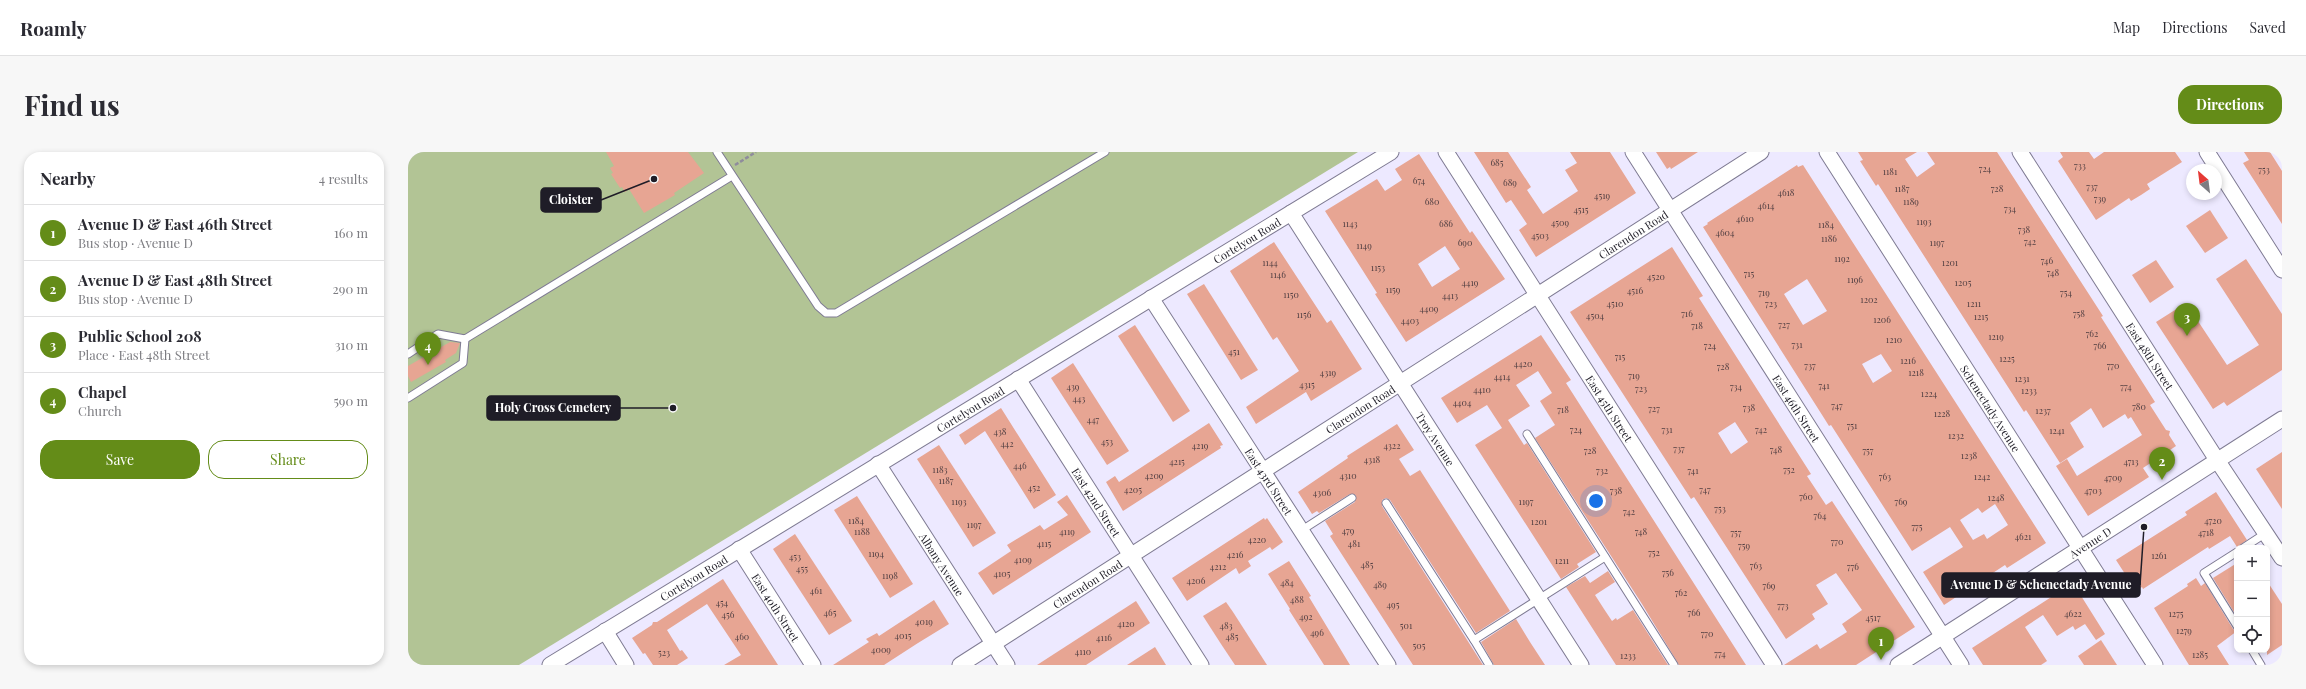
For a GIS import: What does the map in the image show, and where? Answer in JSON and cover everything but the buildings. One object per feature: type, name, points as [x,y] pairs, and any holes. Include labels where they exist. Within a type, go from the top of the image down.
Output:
[{"type":"street","name":"Cortelyou Road","points":[[550,665],[1391,152]]},
{"type":"street","name":"East 45th Street","points":[[1446,152],[1774,665]]},
{"type":"street","name":"East 46th Street","points":[[1633,152],[1961,665]]},
{"type":"street","name":"Clarendon Road","points":[[960,665],[1761,152]]},
{"type":"street","name":"Schenectady Avenue","points":[[1827,152],[2155,665]]},
{"type":"street","name":"East 48th Street","points":[[2020,152],[2217,460],[2282,558]]},
{"type":"street","points":[[2207,152],[2282,270]]},
{"type":"street","name":"Troy Avenue","points":[[1291,213],[1581,665]]},
{"type":"street","name":"East 43rd Street","points":[[1151,298],[1388,665]]},
{"type":"street","name":"East 42nd Street","points":[[1018,379],[1201,665]]},
{"type":"street","name":"Avenue D","points":[[1898,665],[2282,419]]},
{"type":"street","name":"Albany Avenue","points":[[878,464],[1007,665]]},
{"type":"street","name":"East 40th Street","points":[[740,550],[813,665]]},
{"type":"street","points":[[605,631],[626,665]]},
{"type":"lane","points":[[717,152],[818,306],[826,313],[836,313],[1105,152]]},
{"type":"lane","points":[[408,354],[438,334],[466,339],[732,176]]},
{"type":"lane","points":[[408,398],[463,363],[466,339]]},
{"type":"lane","points":[[1528,434],[1674,665]]},
{"type":"lane","points":[[1302,530],[1352,498]]},
{"type":"lane","points":[[1386,503],[1489,665]]},
{"type":"lane","points":[[2248,545],[2266,533]]},
{"type":"lane","points":[[2234,554],[2204,573],[2234,621]]},
{"type":"lane","points":[[1474,640],[1605,557]]},
{"type":"lane","points":[[2254,653],[2261,665]]},
{"type":"path","points":[[728,169],[756,152]]},
{"type":"green space","points":[[408,152],[1358,152],[519,665],[408,665]]},
{"type":"place","name":"Cloister","points":[[654,179]]},
{"type":"place","name":"Public School 208","points":[[2187,336]]},
{"type":"place","name":"Chapel","points":[[428,365]]},
{"type":"place","name":"Holy Cross Cemetery","points":[[673,408]]},
{"type":"place","name":"Avenue D & East 48th Street","points":[[2162,480]]},
{"type":"place","name":"Avenue D & Schenectady Avenue","points":[[2144,527]]},
{"type":"place","name":"Avenue D & East 46th Street","points":[[1881,660]]}]
